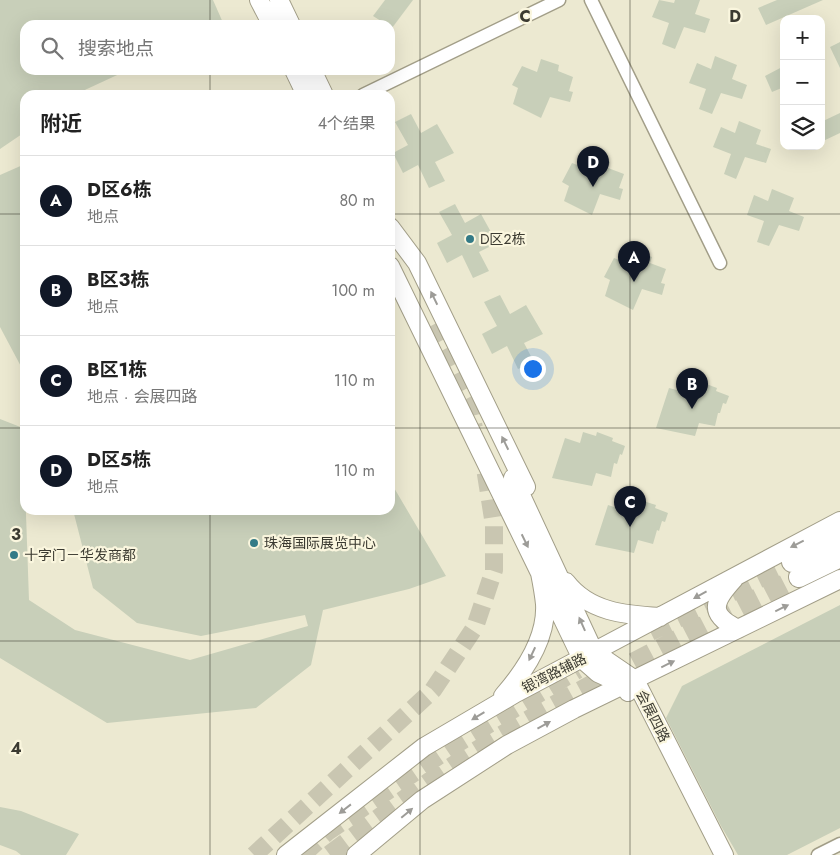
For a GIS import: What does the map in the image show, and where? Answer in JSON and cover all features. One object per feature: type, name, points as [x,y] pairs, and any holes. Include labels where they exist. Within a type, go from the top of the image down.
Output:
[{"type":"highway","points":[[840,538],[796,570],[840,557]]},
{"type":"main road","points":[[260,0],[270,20]]},
{"type":"main road","points":[[279,0],[289,20]]},
{"type":"main road","points":[[296,75],[304,90]]},
{"type":"main road","points":[[314,75],[322,90]]},
{"type":"main road","points":[[395,234],[417,263],[507,446],[529,495],[549,572],[538,640],[525,669],[496,704]]},
{"type":"main road","points":[[395,250],[507,494],[541,538]]},
{"type":"main road","points":[[395,276],[549,572],[588,656],[598,673],[629,683]]},
{"type":"main road","points":[[513,478],[541,538]]},
{"type":"main road","name":"银湾路辅路","points":[[286,855],[424,747],[496,704],[660,618],[740,573],[840,522]]},
{"type":"main road","points":[[549,572],[588,602],[602,609],[660,618]]},
{"type":"main road","points":[[738,629],[721,621],[717,613],[719,600],[726,588],[740,573]]},
{"type":"main road","points":[[356,855],[422,800],[507,745],[574,709],[840,579]]},
{"type":"main road","name":"会展四路","points":[[629,683],[711,855]]},
{"type":"main road","name":"会展四路","points":[[629,683],[724,855]]},
{"type":"street","points":[[373,90],[559,0]]},
{"type":"street","points":[[591,0],[720,264]]},
{"type":"street","points":[[818,855],[840,844]]},
{"type":"building","points":[[0,0],[213,0],[222,20],[20,20],[20,75],[117,75],[85,90],[20,90],[20,135],[0,149]]},
{"type":"building","points":[[385,0],[413,0],[395,24],[395,20],[379,20],[373,16]]},
{"type":"building","points":[[659,0],[674,3],[675,0],[700,0],[695,14],[710,19],[705,33],[684,27],[675,49],[662,44],[669,23],[652,17]]},
{"type":"building","points":[[777,0],[823,0],[789,15],[780,15],[780,19],[766,25],[758,8]]},
{"type":"building","points":[[840,42],[840,68],[830,47]]},
{"type":"building","points":[[715,56],[737,65],[732,79],[747,85],[742,99],[721,93],[712,114],[699,109],[706,89],[689,83],[697,63],[711,69]]},
{"type":"building","points":[[541,59],[559,65],[558,71],[573,77],[569,91],[573,92],[570,102],[550,97],[541,118],[513,104],[518,88],[512,85],[522,66],[537,72]]},
{"type":"building","points":[[780,68],[780,89],[772,92],[765,76]]},
{"type":"building","points":[[840,113],[840,133],[825,140],[825,120]]},
{"type":"building","points":[[411,114],[421,133],[437,124],[454,153],[435,162],[445,181],[429,188],[418,165],[403,173],[395,157],[395,152],[408,145],[395,122]]},
{"type":"building","points":[[739,121],[761,130],[756,144],[771,149],[766,163],[745,157],[736,179],[724,174],[731,154],[713,147],[721,127],[735,133]]},
{"type":"building","points":[[592,156],[610,162],[608,168],[624,174],[619,188],[623,189],[620,200],[600,194],[592,215],[564,201],[569,186],[562,182],[572,163],[588,169]]},
{"type":"building","points":[[20,166],[20,365],[0,327],[0,175]]},
{"type":"building","points":[[772,189],[794,198],[789,211],[804,217],[799,231],[779,225],[769,246],[757,242],[764,221],[747,215],[754,195],[768,201]]},
{"type":"building","name":"D区2栋","points":[[455,204],[465,223],[481,214],[497,243],[479,252],[489,271],[473,278],[462,255],[447,263],[437,243],[452,235],[439,212]]},
{"type":"building","points":[[634,251],[652,257],[650,263],[666,269],[661,283],[665,284],[662,295],[642,289],[633,310],[605,296],[610,280],[604,277],[614,258],[629,264]]},
{"type":"building","points":[[500,295],[510,314],[526,305],[543,334],[524,343],[534,362],[518,369],[507,346],[492,354],[482,334],[497,326],[484,302]]},
{"type":"building","points":[[686,381],[700,385],[701,382],[717,388],[716,391],[729,396],[726,404],[723,403],[720,413],[718,413],[715,426],[699,423],[695,436],[656,428],[669,388],[684,392]]},
{"type":"building","points":[[0,419],[20,427],[20,515],[26,515],[29,600],[75,630],[190,660],[308,626],[305,615],[201,636],[137,623],[93,588],[74,515],[395,515],[395,489],[446,576],[409,589],[323,610],[311,665],[256,708],[107,723],[0,658]]},
{"type":"building","points":[[583,432],[596,436],[597,432],[613,438],[612,441],[625,446],[617,464],[614,463],[611,477],[596,473],[592,486],[552,478],[565,438],[580,443]]},
{"type":"building","points":[[625,499],[639,503],[640,500],[656,505],[655,508],[668,513],[665,522],[662,521],[659,531],[657,530],[653,544],[638,540],[634,553],[595,545],[608,505],[623,510]]},
{"type":"building","points":[[840,605],[840,828],[787,855],[738,855],[721,826],[666,718],[682,686]]},
{"type":"building","points":[[0,807],[21,811],[79,834],[66,855],[21,855],[0,845]]},
{"type":"tunnel","points":[[429,327],[467,400],[474,428]]},
{"type":"tunnel","points":[[254,855],[433,690],[475,627],[494,570],[494,525],[485,468]]},
{"type":"tunnel","points":[[650,631],[792,562]]},
{"type":"tunnel","points":[[330,855],[445,772],[523,723],[640,659],[799,577]]},
{"type":"tunnel","points":[[301,855],[327,831],[450,747],[577,669]]},
{"type":"place","name":"D区5栋","points":[[593,187]]},
{"type":"place","name":"D区2栋","points":[[470,239]]},
{"type":"place","name":"D区6栋","points":[[634,282]]},
{"type":"place","name":"B区3栋","points":[[692,409]]},
{"type":"place","name":"B区1栋","points":[[630,527]]},
{"type":"place","name":"珠海国际展览中心","points":[[254,543]]},
{"type":"place","name":"十字门－华发商都","points":[[14,555]]}]
